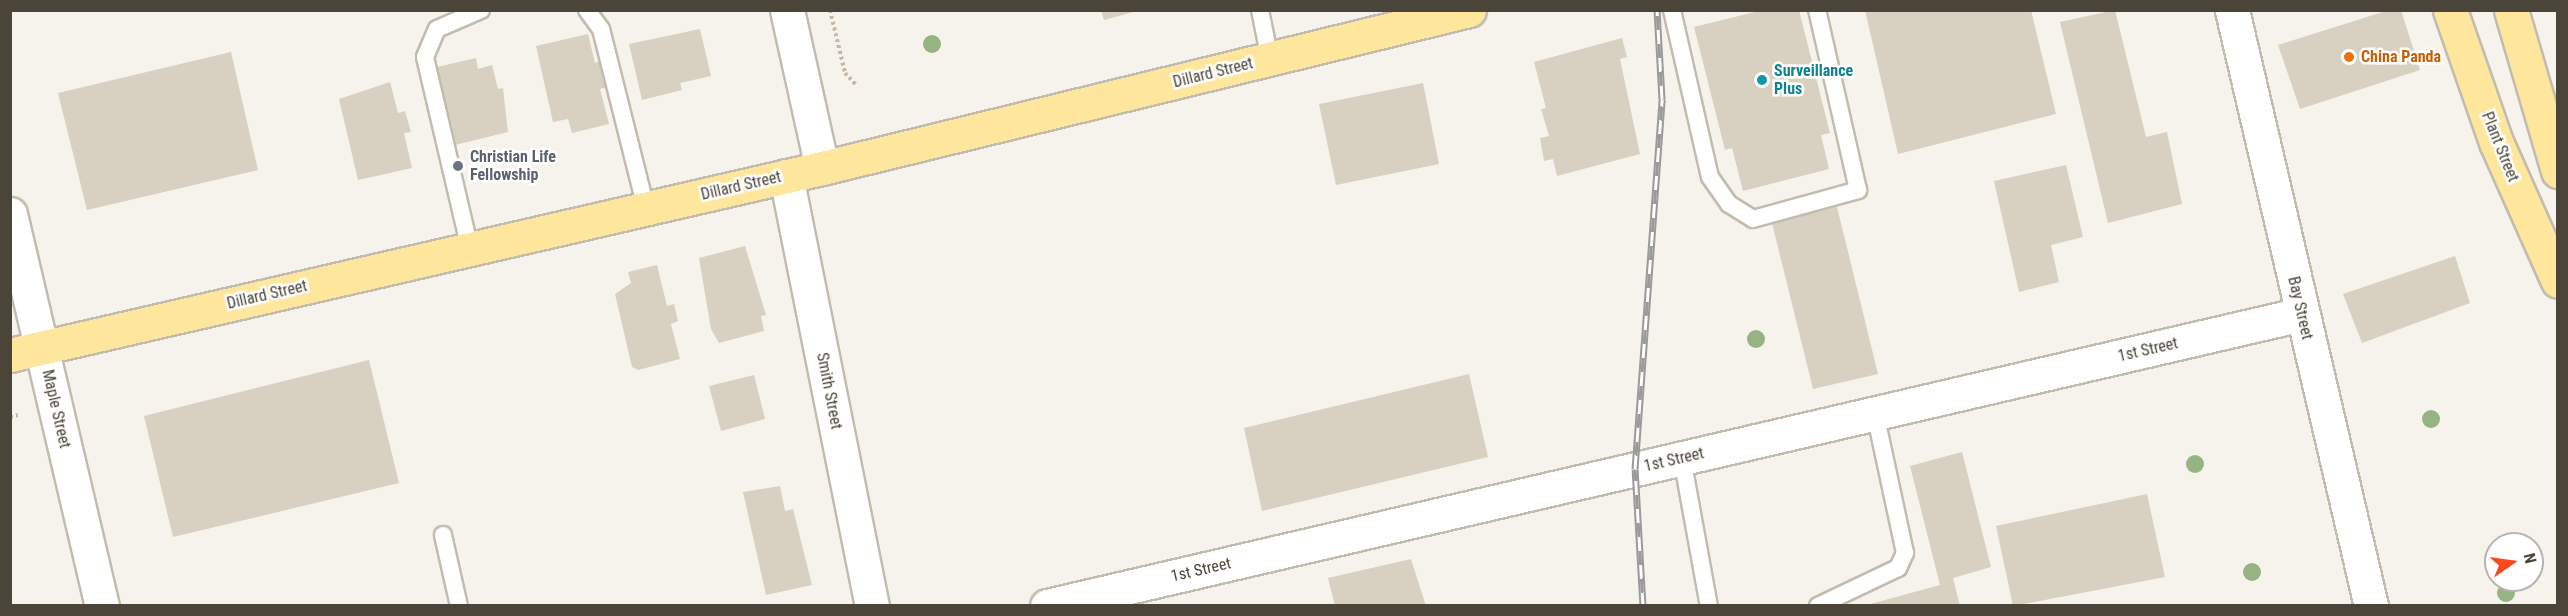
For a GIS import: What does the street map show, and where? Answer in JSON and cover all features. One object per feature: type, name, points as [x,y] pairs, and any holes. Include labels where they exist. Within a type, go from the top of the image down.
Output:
[{"type":"main road","name":"Dillard Street","points":[[10,355],[822,168],[1469,10]]},
{"type":"main road","name":"Plant Street","points":[[2450,10],[2496,142],[2558,281]]},
{"type":"main road","points":[[2511,10],[2558,171]]},
{"type":"street","points":[[787,10],[822,168]]},
{"type":"street","name":"Bay Street","points":[[2232,10],[2371,606]]},
{"type":"street","name":"Smith Street","points":[[786,176],[872,606]]},
{"type":"street","name":"Maple Street","points":[[10,214],[102,606]]},
{"type":"street","name":"1st Street","points":[[1047,606],[2302,314]]},
{"type":"lane","points":[[470,249],[425,57],[437,29],[481,10]]},
{"type":"lane","points":[[587,10],[602,29],[646,208]]},
{"type":"lane","points":[[1260,10],[1270,59]]},
{"type":"lane","points":[[1672,10],[1710,177],[1729,204],[1753,219],[1858,190],[1817,10]]},
{"type":"lane","points":[[1818,606],[1898,568],[1905,553],[1875,413]]},
{"type":"lane","points":[[1682,458],[1709,606]]},
{"type":"lane","points":[[443,535],[459,606]]},
{"type":"path","points":[[830,10],[845,73],[855,85]]},
{"type":"path","points":[[10,417],[18,415]]},
{"type":"building","points":[[1101,10],[1137,10],[1137,11],[1104,20]]},
{"type":"building","name":"Surveillance Plus","points":[[1763,10],[1799,10],[1830,133],[1821,135],[1829,169],[1743,191],[1732,148],[1725,150],[1694,27]]},
{"type":"building","points":[[1865,10],[2031,10],[2056,114],[1898,154]]},
{"type":"building","points":[[2115,10],[2146,137],[2167,132],[2182,204],[2108,223],[2060,22]]},
{"type":"building","name":"China Panda","points":[[2389,10],[2401,10],[2420,70],[2300,109],[2278,45]]},
{"type":"building","points":[[700,29],[711,76],[680,83],[682,90],[642,100],[629,44]]},
{"type":"building","points":[[588,34],[595,63],[601,61],[607,87],[600,89],[609,124],[572,133],[568,119],[553,122],[536,46]]},
{"type":"building","points":[[1622,38],[1627,57],[1620,59],[1640,154],[1557,176],[1553,159],[1544,161],[1540,138],[1549,136],[1541,109],[1546,108],[1534,62]]},
{"type":"building","points":[[231,52],[258,170],[87,210],[58,93]]},
{"type":"building","points":[[476,58],[478,69],[492,65],[498,89],[503,88],[508,132],[455,145],[437,67]]},
{"type":"building","points":[[390,82],[398,113],[405,111],[411,132],[404,133],[412,168],[358,180],[339,99]]},
{"type":"building","points":[[1423,83],[1439,164],[1336,185],[1319,104]]},
{"type":"building","points":[[2066,165],[2083,237],[2051,245],[2059,282],[2019,292],[1994,181]]},
{"type":"building","points":[[1837,207],[1878,374],[1813,389],[1772,223]]},
{"type":"building","points":[[745,246],[766,315],[761,316],[764,331],[719,343],[711,329],[699,258]]},
{"type":"building","points":[[2455,256],[2470,303],[2362,343],[2343,294]]},
{"type":"building","points":[[657,265],[667,306],[674,304],[678,321],[671,324],[680,359],[638,370],[632,367],[615,294],[631,283],[628,272]]},
{"type":"building","points":[[369,360],[399,483],[173,537],[144,416]]},
{"type":"building","points":[[1469,374],[1488,457],[1262,511],[1244,428]]},
{"type":"building","points":[[754,375],[765,419],[721,431],[709,386]]},
{"type":"building","points":[[1962,452],[1991,567],[1953,578],[1960,606],[1863,606],[1940,585],[1910,466]]},
{"type":"building","points":[[780,486],[785,511],[793,509],[812,585],[766,595],[743,492]]},
{"type":"building","points":[[2147,494],[2165,577],[2013,606],[1996,526]]},
{"type":"building","points":[[1411,559],[1426,606],[1335,606],[1328,578]]},
{"type":"railway","points":[[1643,606],[1635,469],[1662,99],[1657,10]]},
{"type":"place","name":"China Panda","points":[[2349,57]]},
{"type":"place","name":"Surveillance Plus","points":[[1762,80]]},
{"type":"place","name":"Christian Life Fellowship","points":[[458,166]]}]
